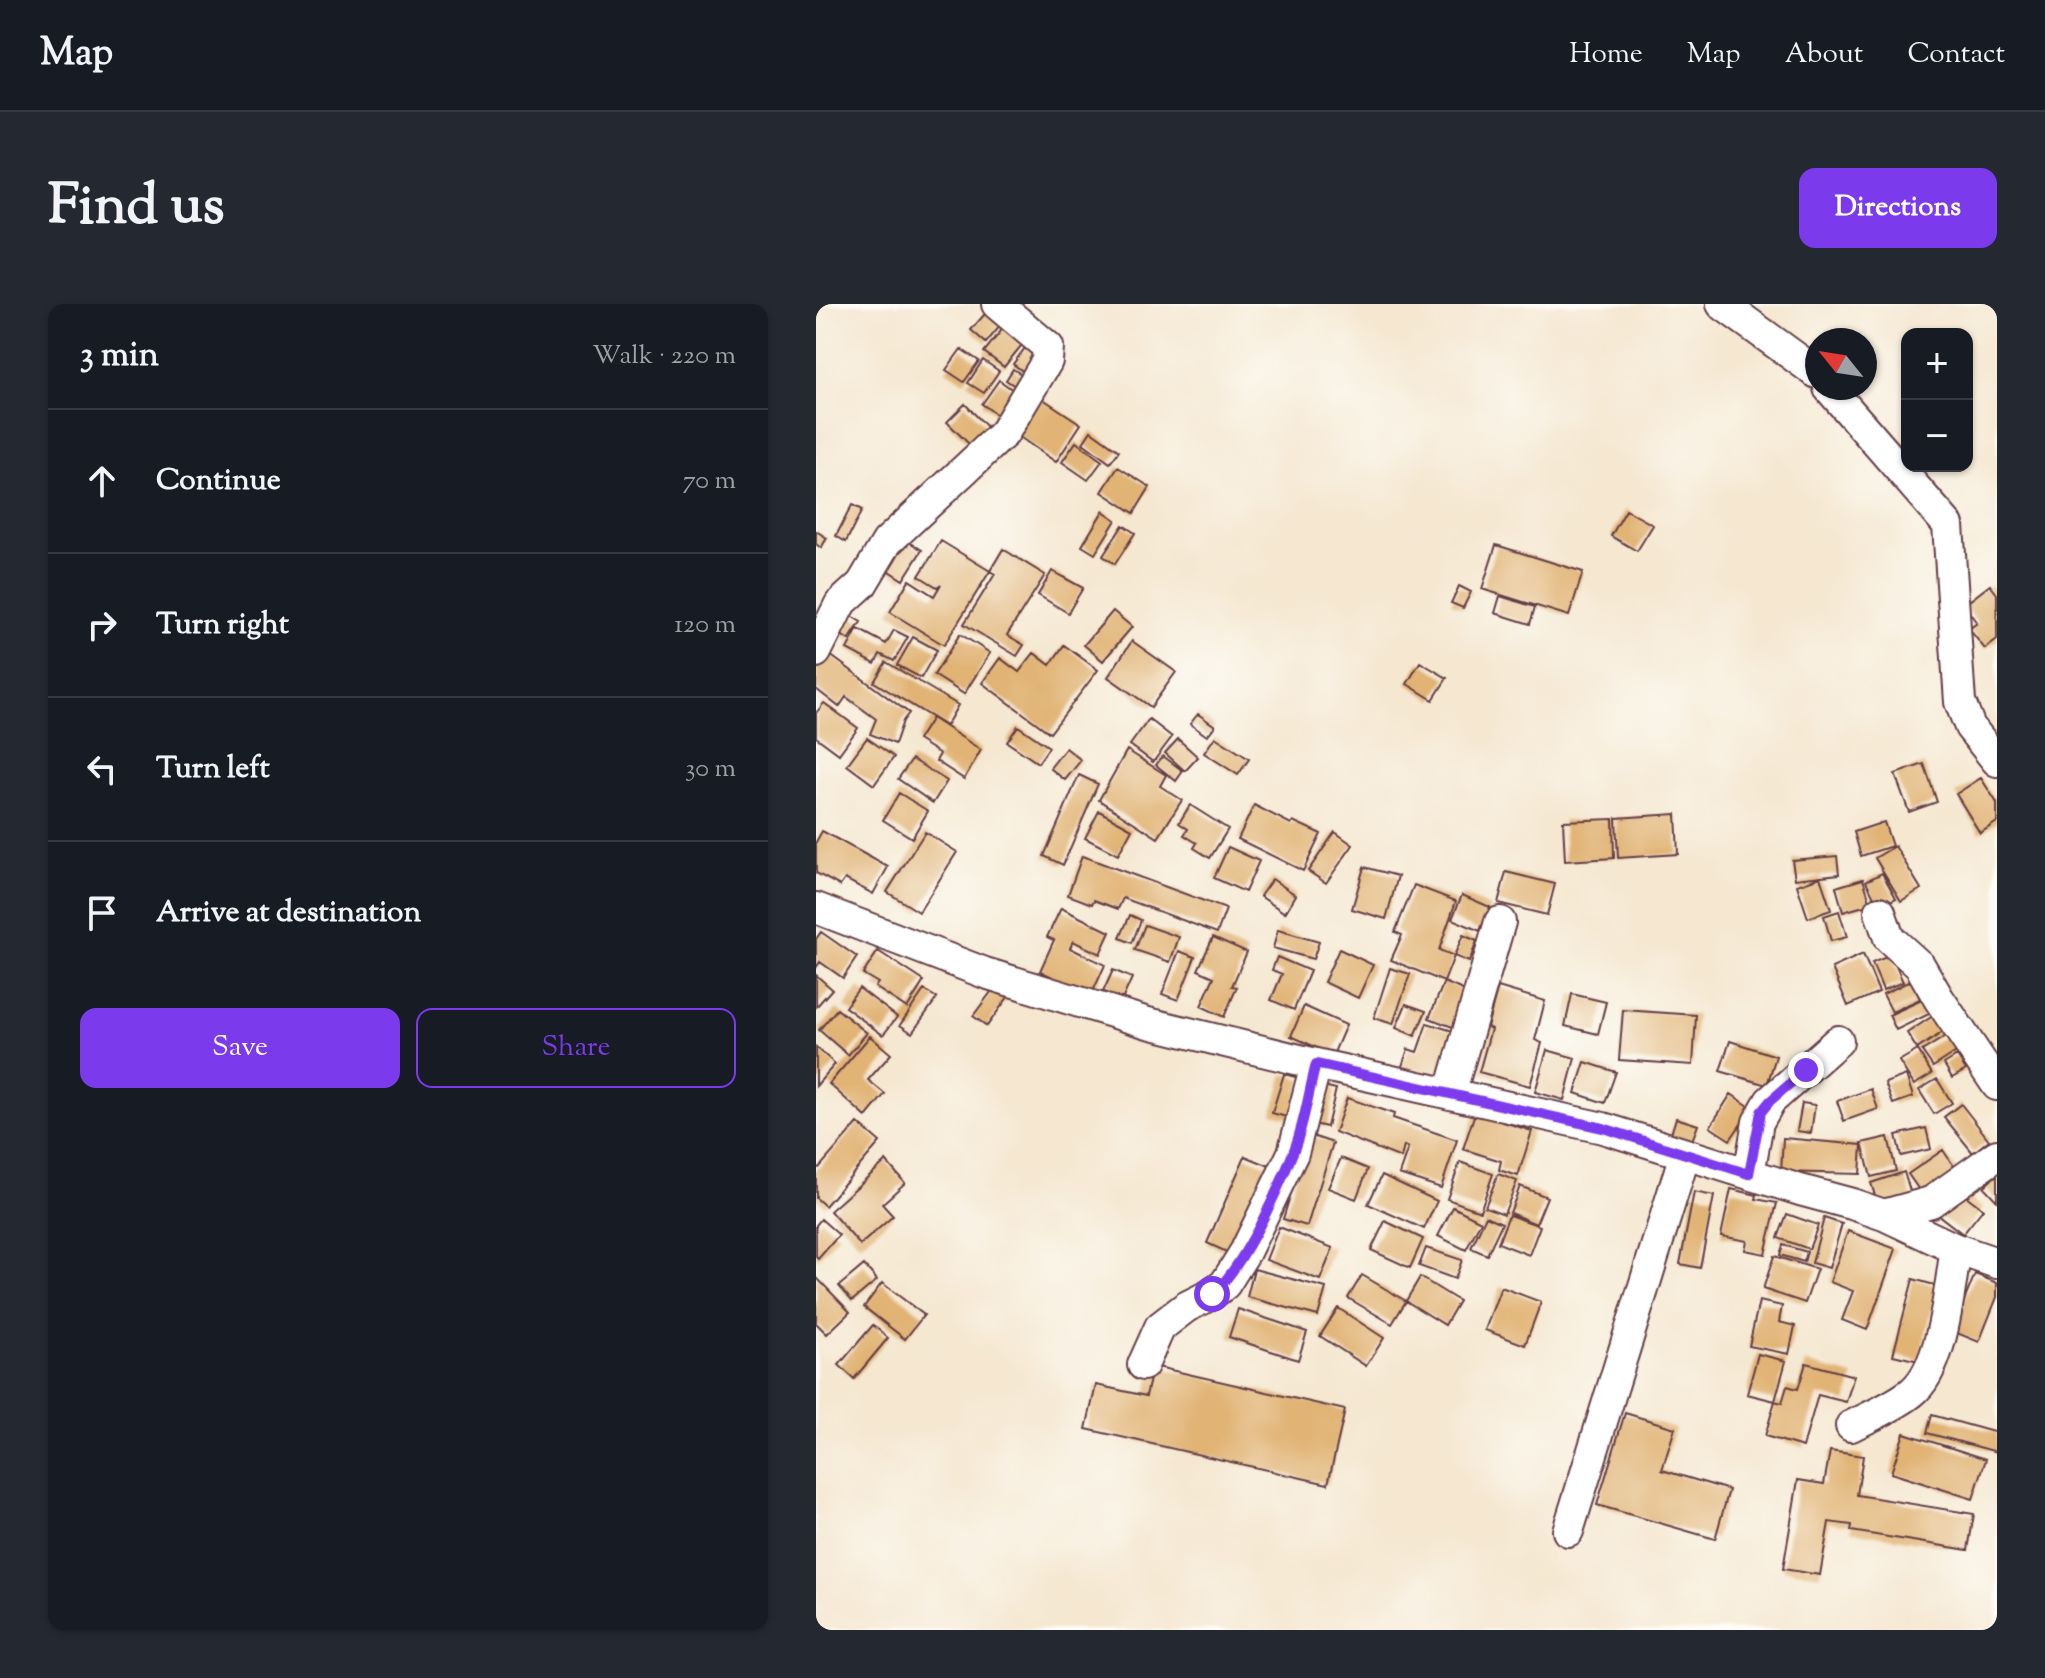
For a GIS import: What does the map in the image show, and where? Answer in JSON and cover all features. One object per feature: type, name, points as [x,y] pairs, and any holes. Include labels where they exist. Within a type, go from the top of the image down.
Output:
[{"type":"street","points":[[816,652],[840,604],[862,584],[887,542],[1004,433],[1047,361],[1048,347],[997,304]]},
{"type":"street","points":[[1722,304],[1805,364]]},
{"type":"street","points":[[1839,400],[1948,525],[1960,702],[1970,727],[1997,761]]},
{"type":"street","points":[[816,908],[924,951],[1091,1007],[1316,1064],[1590,1124],[1884,1215],[1956,1249],[1997,1263]]},
{"type":"street","points":[[1880,912],[1889,938],[1920,966],[1997,1085]]},
{"type":"street","points":[[1450,1094],[1500,922]]},
{"type":"street","points":[[1749,1174],[1761,1112],[1838,1041]]},
{"type":"street","points":[[1143,1365],[1160,1327],[1225,1284],[1245,1252],[1293,1153],[1316,1064]]},
{"type":"street","points":[[1568,1531],[1685,1154]]},
{"type":"street","points":[[1884,1215],[1931,1202],[1997,1155]]},
{"type":"street","points":[[1851,1426],[1911,1393],[1920,1384],[1939,1347],[1956,1249]]},
{"type":"building","points":[[991,307],[1006,319],[986,343],[971,330]]},
{"type":"building","points":[[1005,326],[1025,341],[1004,367],[984,352]]},
{"type":"building","points":[[1028,344],[1047,358],[1032,378],[1013,364]]},
{"type":"building","points":[[961,349],[979,361],[964,382],[946,370]]},
{"type":"building","points":[[983,360],[999,371],[984,393],[968,383]]},
{"type":"building","points":[[1013,369],[1032,381],[1024,392],[1006,380]]},
{"type":"building","points":[[999,380],[1021,396],[1004,420],[982,404]]},
{"type":"building","points":[[1037,395],[1081,424],[1056,462],[1012,432]]},
{"type":"building","points":[[965,404],[992,432],[975,450],[947,422]]},
{"type":"building","points":[[1091,431],[1119,451],[1110,463],[1083,443]]},
{"type":"building","points":[[1076,442],[1102,461],[1088,480],[1062,462]]},
{"type":"building","points":[[1118,467],[1150,487],[1134,513],[1102,492]]},
{"type":"building","points":[[852,505],[862,510],[846,542],[836,536]]},
{"type":"building","points":[[1626,510],[1653,525],[1637,551],[1611,536]]},
{"type":"building","points":[[1103,511],[1116,520],[1095,554],[1082,546]]},
{"type":"building","points":[[1123,525],[1135,533],[1115,564],[1103,556]]},
{"type":"building","points":[[816,531],[827,538],[821,548],[816,544]]},
{"type":"building","points":[[900,536],[922,550],[903,580],[881,566]]},
{"type":"building","points":[[941,541],[990,571],[944,645],[890,612],[909,580],[934,596],[941,584],[937,587],[919,576]]},
{"type":"building","points":[[1496,545],[1583,572],[1569,616],[1482,589]]},
{"type":"building","points":[[1003,549],[1045,575],[1007,635],[1024,645],[1017,656],[964,624],[995,574],[990,571]]},
{"type":"building","points":[[1052,571],[1083,588],[1068,613],[1038,595]]},
{"type":"building","points":[[1990,585],[1997,594],[1997,640],[1985,649],[1969,629],[1977,623],[1964,605]]},
{"type":"building","points":[[1459,586],[1471,592],[1463,608],[1451,603]]},
{"type":"building","points":[[1500,596],[1535,607],[1530,624],[1495,613]]},
{"type":"building","points":[[843,611],[861,622],[849,640],[832,629]]},
{"type":"building","points":[[1113,611],[1132,627],[1103,661],[1084,645]]},
{"type":"building","points":[[858,629],[886,644],[894,630],[908,637],[894,661],[880,654],[875,664],[847,649]]},
{"type":"building","points":[[960,634],[990,653],[964,694],[934,675]]},
{"type":"building","points":[[913,637],[937,650],[921,678],[897,665]]},
{"type":"building","points":[[1132,641],[1176,672],[1151,707],[1108,677]]},
{"type":"building","points":[[1064,645],[1098,670],[1050,733],[982,683],[1000,658],[1019,672],[1034,653],[1050,665]]},
{"type":"building","points":[[826,652],[909,713],[895,744],[870,734],[876,719],[846,697],[839,707],[816,689],[816,666]]},
{"type":"building","points":[[886,662],[958,705],[946,726],[874,682]]},
{"type":"building","points":[[1420,662],[1447,678],[1433,700],[1407,684]]},
{"type":"building","points":[[824,703],[858,728],[839,754],[816,737],[816,713]]},
{"type":"building","points":[[1198,714],[1215,726],[1207,736],[1190,724]]},
{"type":"building","points":[[932,718],[981,750],[964,779],[936,761],[940,754],[918,740]]},
{"type":"building","points":[[1149,719],[1172,737],[1153,762],[1130,745]]},
{"type":"building","points":[[1018,726],[1049,747],[1038,763],[1007,742]]},
{"type":"building","points":[[1215,737],[1249,759],[1238,775],[1204,753]]},
{"type":"building","points":[[867,738],[894,757],[874,785],[847,765]]},
{"type":"building","points":[[1178,739],[1198,757],[1185,771],[1165,753]]},
{"type":"building","points":[[1066,748],[1081,760],[1065,780],[1050,768]]},
{"type":"building","points":[[1127,750],[1166,775],[1160,786],[1182,800],[1158,838],[1099,800]]},
{"type":"building","points":[[1163,756],[1183,771],[1176,781],[1156,765]]},
{"type":"building","points":[[912,759],[947,781],[933,803],[898,779]]},
{"type":"building","points":[[1924,764],[1937,802],[1909,812],[1895,774]]},
{"type":"building","points":[[1079,775],[1098,784],[1063,865],[1044,856]]},
{"type":"building","points":[[1981,778],[1997,803],[1997,822],[1980,833],[1956,794]]},
{"type":"building","points":[[899,793],[928,811],[912,838],[883,820]]},
{"type":"building","points":[[1190,805],[1228,829],[1210,858],[1194,848],[1197,843],[1184,835],[1188,829],[1179,823]]},
{"type":"building","points":[[1254,805],[1291,824],[1293,821],[1321,834],[1303,871],[1238,839]]},
{"type":"building","points":[[1099,811],[1132,829],[1118,855],[1085,838]]},
{"type":"building","points":[[1676,814],[1678,854],[1618,858],[1616,818]]},
{"type":"building","points":[[1613,819],[1614,858],[1565,861],[1563,821]]},
{"type":"building","points":[[1884,822],[1892,846],[1861,856],[1854,832]]},
{"type":"building","points":[[822,831],[888,867],[873,894],[845,879],[840,886],[816,873],[816,842]]},
{"type":"building","points":[[925,832],[957,852],[919,912],[887,892]]},
{"type":"building","points":[[1335,832],[1353,845],[1326,883],[1308,871]]},
{"type":"building","points":[[1895,846],[1921,889],[1901,901],[1875,858]]},
{"type":"building","points":[[1228,847],[1259,861],[1245,892],[1214,878]]},
{"type":"building","points":[[1082,856],[1226,909],[1217,933],[1123,898],[1118,909],[1068,895]]},
{"type":"building","points":[[1837,856],[1839,874],[1795,879],[1792,860]]},
{"type":"building","points":[[1364,867],[1398,876],[1386,919],[1352,909]]},
{"type":"building","points":[[1506,872],[1555,884],[1547,915],[1498,903]]},
{"type":"building","points":[[1882,873],[1896,898],[1879,907],[1866,881]]},
{"type":"building","points":[[1820,877],[1831,910],[1808,918],[1797,885]]},
{"type":"building","points":[[1272,879],[1296,895],[1285,913],[1260,896]]},
{"type":"building","points":[[1863,879],[1871,904],[1843,912],[1836,887]]},
{"type":"building","points":[[1414,885],[1456,901],[1439,950],[1454,956],[1444,982],[1391,960],[1402,935],[1395,932]]},
{"type":"building","points":[[1462,895],[1490,907],[1480,931],[1452,919]]},
{"type":"building","points":[[1061,908],[1110,932],[1100,954],[1073,941],[1070,948],[1105,965],[1091,996],[1040,971],[1054,940],[1047,937]]},
{"type":"building","points":[[1839,911],[1847,937],[1831,941],[1824,916]]},
{"type":"building","points":[[1130,915],[1141,920],[1132,943],[1120,938]]},
{"type":"building","points":[[1145,925],[1179,937],[1170,962],[1135,950]]},
{"type":"building","points":[[1278,930],[1319,942],[1313,959],[1273,948]]},
{"type":"building","points":[[821,932],[857,957],[843,978],[820,962],[816,968],[816,939]]},
{"type":"building","points":[[1463,935],[1477,941],[1469,962],[1454,956]]},
{"type":"building","points":[[1213,937],[1247,952],[1232,986],[1237,987],[1224,1017],[1201,1006],[1214,977],[1198,970]]},
{"type":"building","points":[[1339,949],[1373,965],[1358,998],[1324,982]]},
{"type":"building","points":[[878,951],[924,981],[907,1008],[875,987],[878,983],[863,974]]},
{"type":"building","points":[[1179,951],[1195,957],[1178,1000],[1162,994]]},
{"type":"building","points":[[1863,954],[1879,992],[1848,1006],[1832,968]]},
{"type":"building","points":[[1891,955],[1903,982],[1883,990],[1872,963]]},
{"type":"building","points":[[1277,957],[1310,971],[1294,1010],[1271,1000],[1282,974],[1272,970]]},
{"type":"building","points":[[1390,968],[1410,974],[1393,1024],[1374,1018]]},
{"type":"building","points":[[1113,970],[1132,978],[1122,1000],[1103,992]]},
{"type":"building","points":[[816,975],[832,989],[816,1007]]},
{"type":"building","points":[[1912,980],[1920,999],[1892,1012],[1883,994]]},
{"type":"building","points":[[1444,982],[1470,993],[1455,1028],[1429,1018]]},
{"type":"building","points":[[1498,987],[1545,1001],[1535,1040],[1542,1043],[1530,1086],[1479,1072]]},
{"type":"building","points":[[859,988],[897,1017],[883,1035],[845,1007]]},
{"type":"building","points":[[994,988],[1008,997],[987,1026],[973,1016]]},
{"type":"building","points":[[924,990],[937,998],[912,1033],[900,1025]]},
{"type":"building","points":[[1572,994],[1606,1002],[1598,1034],[1565,1026]]},
{"type":"building","points":[[1924,999],[1931,1013],[1896,1030],[1889,1015]]},
{"type":"building","points":[[1406,1004],[1426,1011],[1415,1036],[1396,1028]]},
{"type":"building","points":[[1304,1006],[1346,1025],[1333,1055],[1291,1036]]},
{"type":"building","points":[[837,1009],[867,1033],[848,1055],[819,1030]]},
{"type":"building","points":[[1623,1010],[1696,1015],[1693,1065],[1619,1060]]},
{"type":"building","points":[[1939,1012],[1949,1028],[1917,1049],[1907,1033]]},
{"type":"building","points":[[1427,1023],[1456,1032],[1439,1084],[1400,1072],[1408,1049],[1417,1052]]},
{"type":"building","points":[[1951,1033],[1961,1049],[1933,1067],[1922,1051]]},
{"type":"building","points":[[870,1036],[891,1054],[868,1080],[885,1094],[866,1117],[829,1084]]},
{"type":"building","points":[[1730,1041],[1776,1056],[1767,1085],[1720,1071]]},
{"type":"building","points":[[816,1047],[835,1064],[816,1086]]},
{"type":"building","points":[[1547,1050],[1575,1058],[1564,1100],[1535,1092]]},
{"type":"building","points":[[1918,1050],[1932,1074],[1914,1085],[1899,1061]]},
{"type":"building","points":[[1957,1056],[1966,1070],[1952,1078],[1944,1064]]},
{"type":"building","points":[[1585,1062],[1616,1072],[1605,1103],[1575,1093]]},
{"type":"building","points":[[1284,1074],[1303,1079],[1290,1118],[1272,1113]]},
{"type":"building","points":[[1906,1075],[1913,1097],[1893,1104],[1885,1083]]},
{"type":"building","points":[[1937,1079],[1952,1103],[1934,1114],[1919,1090]]},
{"type":"building","points":[[1318,1085],[1336,1089],[1327,1127],[1309,1123]]},
{"type":"building","points":[[1871,1089],[1878,1109],[1844,1121],[1837,1101]]},
{"type":"building","points":[[1731,1094],[1752,1108],[1730,1140],[1710,1127]]},
{"type":"building","points":[[1347,1098],[1457,1140],[1441,1188],[1399,1174],[1408,1148],[1404,1146],[1401,1158],[1335,1132]]},
{"type":"building","points":[[1802,1103],[1815,1105],[1811,1133],[1797,1131]]},
{"type":"building","points":[[1961,1104],[1989,1140],[1973,1153],[1944,1117]]},
{"type":"building","points":[[1475,1113],[1532,1131],[1518,1176],[1499,1170],[1501,1161],[1463,1149]]},
{"type":"building","points":[[1676,1118],[1698,1125],[1691,1143],[1670,1137]]},
{"type":"building","points":[[858,1123],[880,1142],[825,1206],[816,1198],[816,1166],[819,1168]]},
{"type":"building","points":[[1926,1128],[1931,1149],[1901,1156],[1896,1135]]},
{"type":"building","points":[[1309,1135],[1333,1143],[1307,1226],[1283,1219]]},
{"type":"building","points":[[1888,1137],[1896,1171],[1871,1177],[1862,1143]]},
{"type":"building","points":[[1783,1138],[1862,1145],[1860,1174],[1781,1172]]},
{"type":"building","points":[[1943,1150],[1959,1174],[1924,1197],[1908,1174]]},
{"type":"building","points":[[1245,1156],[1277,1169],[1231,1254],[1207,1243]]},
{"type":"building","points":[[1341,1158],[1368,1169],[1356,1199],[1328,1188]]},
{"type":"building","points":[[886,1161],[905,1183],[882,1204],[893,1216],[860,1245],[830,1211]]},
{"type":"building","points":[[1460,1162],[1493,1174],[1480,1211],[1447,1199]]},
{"type":"building","points":[[1904,1172],[1912,1197],[1879,1208],[1871,1183]]},
{"type":"building","points":[[1498,1174],[1517,1181],[1504,1214],[1485,1207]]},
{"type":"building","points":[[1997,1174],[1997,1201],[1984,1187]]},
{"type":"building","points":[[1382,1175],[1437,1201],[1424,1229],[1368,1204]]},
{"type":"building","points":[[1520,1186],[1547,1197],[1536,1224],[1510,1213]]},
{"type":"building","points":[[1731,1189],[1777,1203],[1765,1254],[1745,1250],[1747,1241],[1721,1236]]},
{"type":"building","points":[[1957,1189],[1983,1209],[1963,1234],[1937,1214]]},
{"type":"building","points":[[1694,1192],[1714,1196],[1700,1268],[1680,1264]]},
{"type":"building","points":[[1453,1207],[1481,1221],[1466,1250],[1438,1236]]},
{"type":"building","points":[[1787,1214],[1818,1225],[1809,1249],[1778,1238]]},
{"type":"building","points":[[1509,1215],[1540,1226],[1529,1255],[1498,1243]]},
{"type":"building","points":[[1486,1216],[1502,1223],[1487,1255],[1471,1248]]},
{"type":"building","points":[[1824,1218],[1842,1224],[1829,1268],[1812,1263]]},
{"type":"building","points":[[821,1219],[839,1235],[818,1259],[816,1225]]},
{"type":"building","points":[[1385,1221],[1423,1239],[1410,1268],[1371,1250]]},
{"type":"building","points":[[1279,1227],[1333,1248],[1320,1280],[1266,1260]]},
{"type":"building","points":[[1848,1231],[1896,1249],[1867,1330],[1842,1320],[1853,1291],[1830,1282]]},
{"type":"building","points":[[1783,1245],[1807,1252],[1804,1262],[1780,1255]]},
{"type":"building","points":[[1426,1248],[1462,1260],[1455,1279],[1419,1266]]},
{"type":"building","points":[[1774,1256],[1817,1269],[1805,1303],[1763,1289]]},
{"type":"building","points":[[864,1265],[877,1280],[852,1301],[839,1286]]},
{"type":"building","points":[[1254,1269],[1326,1288],[1318,1316],[1247,1297]]},
{"type":"building","points":[[1975,1274],[1997,1283],[1997,1297],[1979,1342],[1952,1331]]},
{"type":"building","points":[[1362,1275],[1406,1301],[1392,1324],[1348,1298]]},
{"type":"building","points":[[816,1277],[850,1312],[827,1334],[816,1323]]},
{"type":"building","points":[[1420,1277],[1459,1301],[1445,1325],[1406,1301]]},
{"type":"building","points":[[1913,1279],[1938,1286],[1919,1361],[1893,1355]]},
{"type":"building","points":[[882,1283],[924,1315],[905,1339],[864,1307]]},
{"type":"building","points":[[1501,1287],[1541,1302],[1525,1345],[1485,1330]]},
{"type":"building","points":[[1759,1301],[1782,1306],[1779,1322],[1795,1326],[1789,1354],[1749,1346]]},
{"type":"building","points":[[1338,1308],[1384,1338],[1366,1366],[1320,1336]]},
{"type":"building","points":[[1238,1309],[1307,1332],[1298,1360],[1229,1337]]},
{"type":"building","points":[[873,1325],[888,1338],[854,1379],[839,1365]]},
{"type":"building","points":[[1758,1354],[1786,1361],[1775,1401],[1747,1394]]},
{"type":"building","points":[[1806,1363],[1854,1376],[1846,1402],[1818,1395],[1803,1447],[1765,1436],[1775,1401],[1782,1403],[1787,1386],[1798,1389]]},
{"type":"building","points":[[1153,1366],[1345,1410],[1328,1484],[1086,1429],[1096,1385],[1146,1396]]},
{"type":"building","points":[[1625,1413],[1675,1428],[1662,1470],[1729,1490],[1715,1539],[1597,1505]]},
{"type":"building","points":[[1932,1415],[1997,1433],[1997,1452],[1927,1433]]},
{"type":"building","points":[[1904,1433],[1986,1459],[1973,1499],[1891,1473]]},
{"type":"building","points":[[1830,1451],[1863,1456],[1857,1495],[1974,1514],[1968,1550],[1851,1531],[1852,1525],[1829,1522],[1820,1575],[1783,1569],[1798,1480],[1824,1484]]},
{"type":"route","points":[[1212,1294],[1225,1284],[1245,1252],[1293,1153],[1316,1064],[1564,1118],[1749,1174],[1761,1112],[1806,1070]]}]
